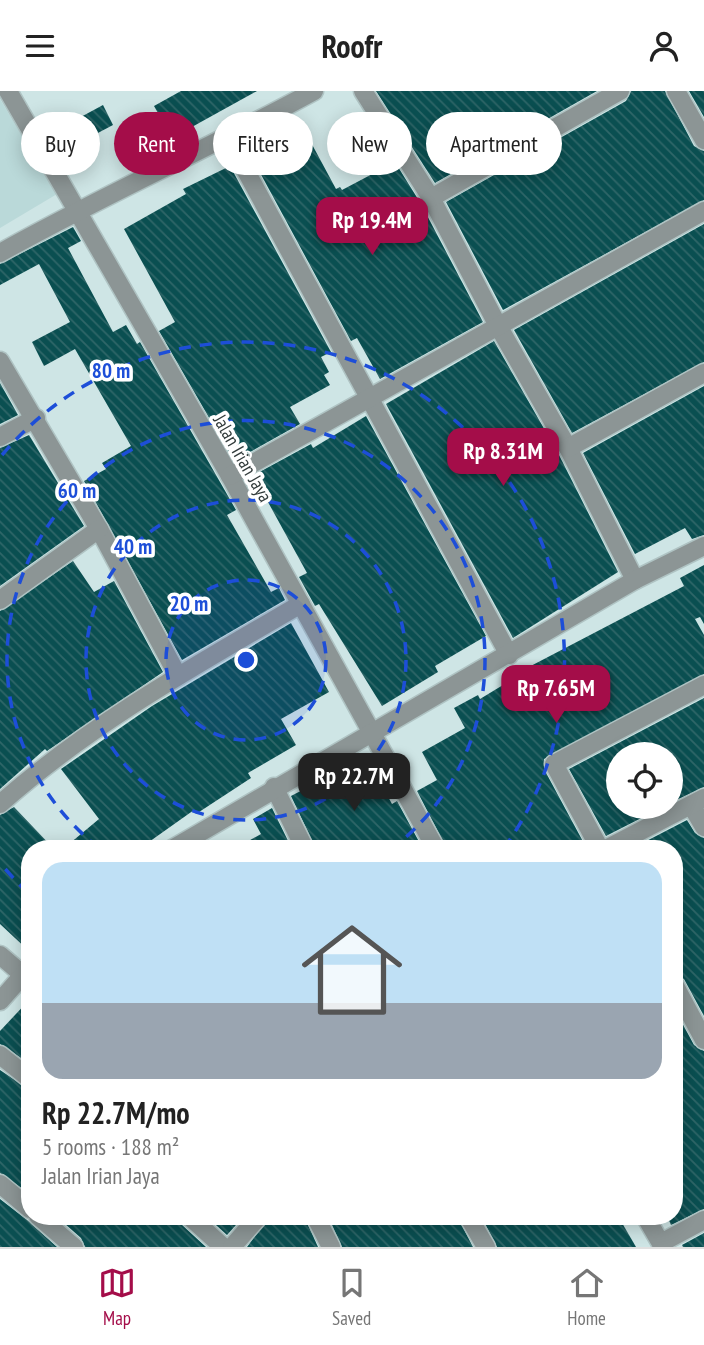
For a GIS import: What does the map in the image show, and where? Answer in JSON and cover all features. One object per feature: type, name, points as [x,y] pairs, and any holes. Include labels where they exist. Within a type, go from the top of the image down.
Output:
[{"type":"street","name":"Jalan Irian Jaya","points":[[8,91],[230,477],[431,840]]},
{"type":"street","points":[[276,112],[314,91]]},
{"type":"street","points":[[363,91],[431,198],[568,448],[635,580]]},
{"type":"street","points":[[431,198],[620,91]]},
{"type":"street","points":[[677,91],[704,140]]},
{"type":"street","points":[[0,253],[75,211],[213,145]]},
{"type":"street","points":[[248,175],[509,655]]},
{"type":"street","points":[[230,477],[498,324],[704,211]]},
{"type":"street","points":[[0,361],[99,529],[178,676]]},
{"type":"street","points":[[568,448],[704,373]]},
{"type":"street","points":[[0,437],[36,418]]},
{"type":"street","points":[[0,600],[99,529]]},
{"type":"street","points":[[187,840],[635,580],[704,546]]},
{"type":"street","points":[[0,804],[39,769],[178,676],[301,604]]},
{"type":"street","points":[[595,840],[554,764],[704,685]]},
{"type":"street","points":[[274,787],[300,840]]},
{"type":"street","points":[[623,840],[697,802],[704,827]]},
{"type":"street","points":[[0,955],[21,968]]},
{"type":"street","points":[[0,1001],[21,977]]},
{"type":"street","points":[[683,1001],[704,1040]]},
{"type":"street","points":[[0,1055],[21,1072]]},
{"type":"street","points":[[0,1184],[21,1202]]},
{"type":"street","points":[[650,1225],[662,1245],[704,1220]]},
{"type":"street","points":[[48,1225],[74,1247]]},
{"type":"street","points":[[199,1225],[223,1247]]},
{"type":"street","points":[[232,1247],[251,1225]]},
{"type":"street","points":[[320,1225],[331,1247]]},
{"type":"street","points":[[473,1225],[485,1247]]},
{"type":"shaded area","points":[[0,99],[21,134],[21,175],[46,175],[57,194],[0,228]]},
{"type":"building","points":[[181,91],[257,91],[219,112],[213,112],[213,115],[199,123],[199,112],[157,112],[154,106]]},
{"type":"building","points":[[376,91],[597,91],[560,112],[426,112],[426,169],[412,147],[412,112],[389,112]]},
{"type":"building","points":[[631,91],[665,91],[694,146],[704,151],[704,200],[503,310],[446,202],[494,175],[562,175],[562,137],[626,101]]},
{"type":"building","points":[[689,91],[704,91],[704,117]]},
{"type":"building","points":[[103,105],[113,125],[100,132],[100,112],[90,112]]},
{"type":"building","points":[[313,146],[336,189],[340,187],[342,190],[370,175],[403,175],[483,322],[380,379],[357,338],[351,341],[261,175],[313,175]]},
{"type":"building","points":[[213,174],[235,175],[331,352],[321,357],[329,372],[324,375],[330,385],[290,407],[300,424],[234,461],[159,331],[175,322],[124,229],[186,194],[183,189]]},
{"type":"building","points":[[430,175],[449,175],[435,183]]},
{"type":"building","points":[[704,224],[704,362],[572,433],[514,330]]},
{"type":"building","points":[[73,227],[81,241],[68,248],[113,332],[126,325],[137,344],[140,342],[236,510],[227,515],[271,592],[279,588],[285,600],[182,660],[84,481],[106,469],[102,463],[131,446],[75,349],[44,366],[32,342],[70,322],[39,264],[0,285],[0,264]]},
{"type":"building","points":[[494,341],[558,453],[618,572],[513,638],[386,404]]},
{"type":"building","points":[[0,383],[18,415],[0,424]]},
{"type":"building","points":[[704,386],[704,535],[692,539],[685,528],[635,554],[583,453]]},
{"type":"building","points":[[366,416],[486,636],[435,666],[438,672],[382,706],[319,604],[315,606],[299,577],[307,573],[263,493],[255,498],[245,480],[311,444],[313,448]]},
{"type":"building","points":[[29,435],[84,526],[0,586],[0,448]]},
{"type":"building","points":[[73,561],[94,592],[114,581],[163,672],[47,751],[45,749],[0,789],[0,611]]},
{"type":"building","points":[[704,565],[704,624],[700,617],[695,619],[704,635],[704,674],[544,759],[544,769],[582,840],[442,840],[417,791],[437,780],[422,752],[465,728],[454,708],[478,695],[480,699],[526,671],[525,669],[684,586],[680,578]]},
{"type":"building","points":[[291,623],[329,692],[281,719],[296,745],[248,773],[251,778],[196,814],[194,810],[152,840],[74,840],[99,819],[61,769],[152,706]]},
{"type":"building","points":[[704,698],[704,787],[683,797],[683,742],[620,742]]},
{"type":"building","points":[[606,750],[606,819],[639,819],[606,836],[569,769]]},
{"type":"building","points":[[366,757],[392,804],[397,801],[418,840],[312,840],[291,796]]},
{"type":"building","points":[[14,807],[45,840],[21,840],[21,944],[0,924],[0,815]]},
{"type":"building","points":[[272,808],[288,840],[250,840],[261,834],[253,819]]},
{"type":"building","points":[[687,820],[695,833],[704,838],[704,1016],[683,978],[683,840],[648,840]]},
{"type":"building","points":[[21,1009],[21,1058],[0,1044],[0,1031]]},
{"type":"building","points":[[683,1025],[694,1045],[704,1051],[704,1209],[683,1219]]},
{"type":"building","points":[[0,1070],[21,1084],[21,1188],[0,1173]]},
{"type":"building","points":[[0,1199],[21,1215],[21,1225],[33,1225],[57,1247],[0,1247]]},
{"type":"building","points":[[66,1225],[182,1225],[206,1247],[85,1247],[81,1238]]},
{"type":"building","points":[[216,1225],[236,1225],[227,1235]]},
{"type":"building","points":[[263,1225],[308,1225],[318,1247],[247,1247]]},
{"type":"building","points":[[332,1225],[462,1225],[473,1247],[342,1247]]},
{"type":"building","points":[[486,1225],[623,1225],[636,1247],[497,1247]]},
{"type":"building","points":[[704,1233],[704,1247],[683,1247],[682,1245]]}]
